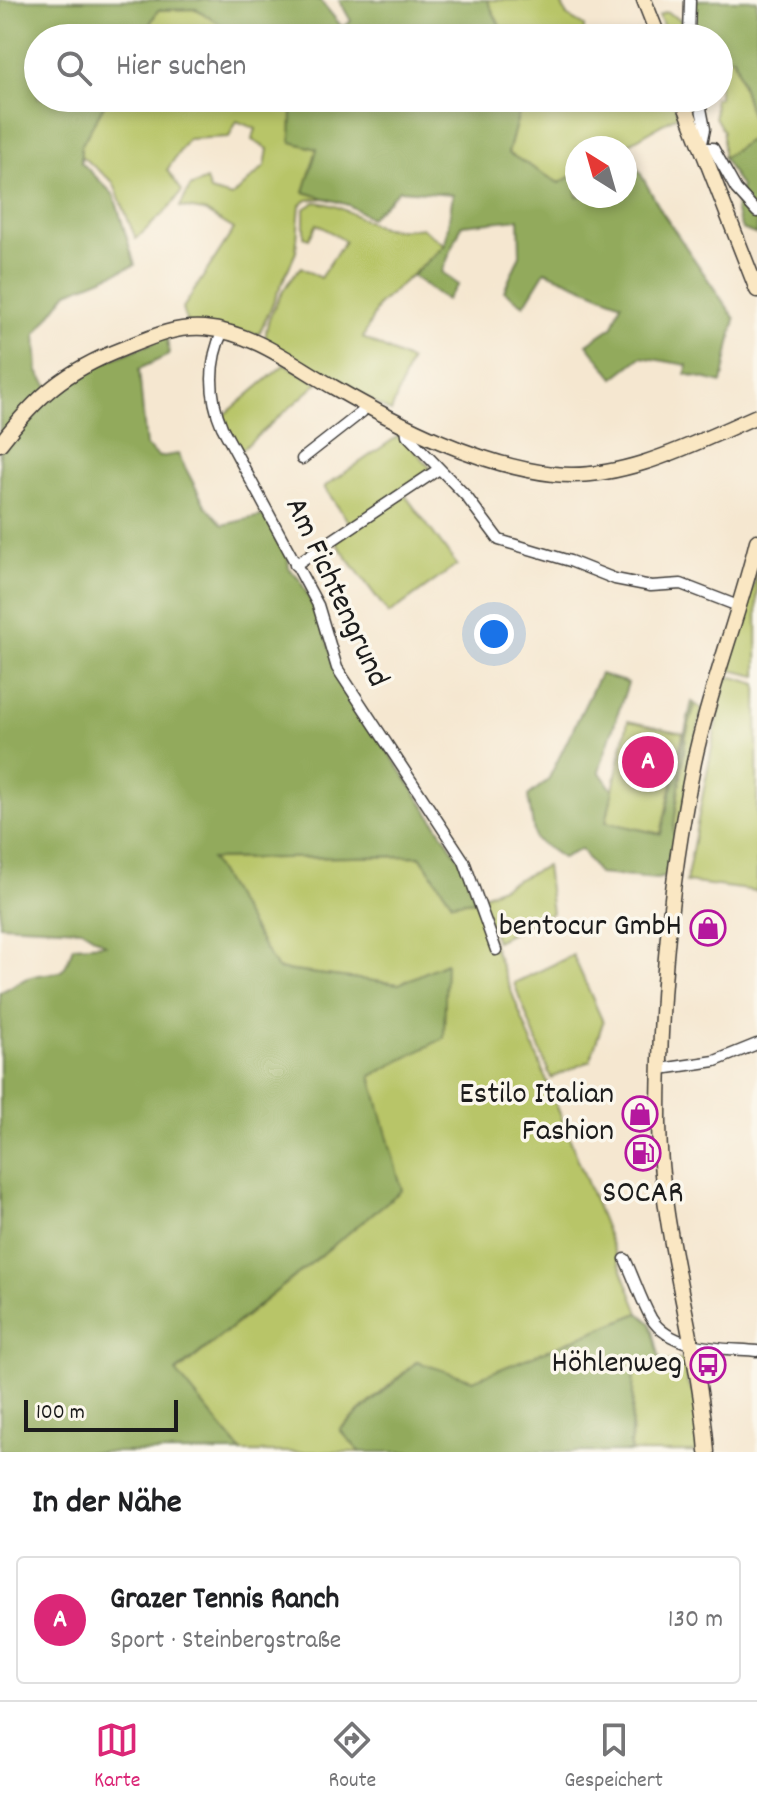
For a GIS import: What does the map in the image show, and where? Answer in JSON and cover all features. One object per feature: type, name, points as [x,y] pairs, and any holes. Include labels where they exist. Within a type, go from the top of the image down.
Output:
[{"type":"main road","points":[[644,0],[653,24]]},
{"type":"main road","points":[[687,112],[757,290]]},
{"type":"main road","points":[[0,444],[32,403],[62,377],[92,360],[172,329],[223,331],[260,343],[406,427],[532,470],[571,475],[611,470],[658,456],[757,416]]},
{"type":"main road","points":[[707,1452],[704,1407],[667,1194],[659,1126],[661,1069],[674,895],[694,762],[757,541]]},
{"type":"street","points":[[689,24],[690,0]]},
{"type":"street","points":[[702,112],[705,129],[701,148],[713,148],[736,189],[757,212]]},
{"type":"street","name":"Am Fichtengrund","points":[[223,331],[216,344],[211,386],[214,409],[318,605],[337,668],[464,861],[496,950]]},
{"type":"street","points":[[302,459],[362,412],[365,405]]},
{"type":"street","points":[[406,427],[407,435],[466,496],[499,540],[570,561],[615,579],[651,586],[681,584],[738,606]]},
{"type":"street","points":[[295,565],[439,469]]},
{"type":"street","points":[[661,1069],[715,1061],[757,1044]]},
{"type":"street","points":[[625,1259],[653,1321],[693,1345],[757,1351]]},
{"type":"green space","points":[[0,0],[320,0],[340,24],[220,24],[196,9],[158,10],[150,24],[24,24],[24,112],[100,112],[81,146],[81,162],[114,195],[135,265],[68,292],[36,334],[38,372],[54,395],[95,366],[167,337],[169,355],[139,369],[146,446],[159,457],[178,454],[205,505],[223,525],[265,515],[288,556],[289,568],[300,580],[317,613],[341,680],[460,860],[475,900],[452,903],[420,856],[211,859],[277,969],[399,984],[446,963],[444,1038],[371,1076],[402,1190],[176,1372],[242,1452],[0,1452],[0,992],[28,978],[62,970],[73,946],[105,944],[81,929],[0,925]]},
{"type":"green space","points":[[339,0],[487,0],[499,24],[346,24],[351,21]]},
{"type":"green space","points":[[487,0],[560,0],[567,16],[581,24],[499,24]]},
{"type":"green space","points":[[694,0],[757,0],[757,135],[733,57],[733,24],[693,24]]},
{"type":"green space","points":[[197,9],[220,24],[150,24],[158,10]]},
{"type":"green space","points":[[666,12],[680,19],[681,24],[663,24],[659,15]]},
{"type":"green space","points":[[733,57],[757,135],[723,158],[723,131],[715,112],[733,112]]},
{"type":"green space","points":[[100,112],[293,112],[318,149],[304,192],[326,198],[307,200],[300,205],[296,252],[259,334],[187,325],[183,308],[234,229],[204,211],[180,207],[190,187],[206,180],[210,191],[232,197],[265,166],[268,149],[252,140],[256,129],[237,121],[229,137],[188,139],[167,170],[182,191],[170,207],[136,239],[113,182],[81,156],[81,146]]},
{"type":"green space","points":[[292,112],[519,112],[508,153],[559,183],[565,180],[565,208],[637,208],[637,167],[662,212],[735,319],[722,383],[686,374],[687,365],[641,357],[614,378],[587,344],[613,326],[621,303],[545,271],[524,305],[504,291],[520,255],[519,219],[462,225],[442,272],[458,285],[446,300],[412,276],[445,245],[453,194],[399,190],[370,218],[348,205],[304,192],[317,149],[291,142]]},
{"type":"green space","points":[[519,112],[677,112],[678,115],[637,139],[637,136],[565,136],[565,180],[559,183],[508,153]]},
{"type":"green space","points":[[757,135],[757,235],[742,229],[735,210],[741,187],[723,158]]},
{"type":"green space","points":[[316,202],[340,208],[382,228],[422,228],[445,245],[378,305],[363,338],[410,361],[391,412],[266,340],[272,312],[295,274],[301,267],[320,278],[345,241],[317,224],[309,239],[304,237],[304,209]]},
{"type":"green space","points":[[285,364],[318,383],[239,452],[221,418]]},
{"type":"green space","points":[[401,434],[431,469],[350,524],[324,487]]},
{"type":"green space","points":[[405,495],[457,565],[389,614],[335,541]]},
{"type":"green space","points":[[757,573],[757,676],[730,670],[729,666]]},
{"type":"green space","points":[[600,674],[628,683],[599,771],[613,791],[606,822],[661,834],[692,702],[695,704],[686,736],[673,832],[677,837],[672,875],[657,879],[598,874],[581,849],[562,858],[535,839],[528,796],[548,780]]},
{"type":"green space","points":[[733,677],[757,684],[757,891],[686,882],[725,680]]},
{"type":"green space","points":[[695,704],[702,709],[677,837],[673,832],[686,736]]},
{"type":"green space","points":[[628,721],[683,733],[661,834],[606,822]]},
{"type":"green space","points":[[420,856],[452,903],[475,900],[639,1313],[473,1381],[416,1362],[340,1429],[360,1452],[242,1452],[176,1373],[401,1190],[371,1076],[399,984],[276,969],[210,859]]},
{"type":"green space","points":[[546,866],[552,913],[496,941],[480,897]]},
{"type":"green space","points":[[573,955],[603,1022],[590,1061],[551,1078],[514,983]]},
{"type":"green space","points":[[639,1313],[651,1323],[661,1363],[634,1367],[630,1452],[360,1452],[340,1430],[417,1362],[473,1380]]},
{"type":"green space","points":[[684,1359],[687,1383],[695,1394],[701,1452],[631,1452],[634,1367]]},
{"type":"place","name":"Grazer Tennis Ranch","points":[[648,762]]},
{"type":"place","name":"bentocur GmbH","points":[[708,928]]},
{"type":"place","name":"Estilo Italian Fashion","points":[[640,1114]]},
{"type":"place","name":"SOCAR","points":[[643,1153]]},
{"type":"place","name":"Höhlenweg","points":[[708,1365]]}]
